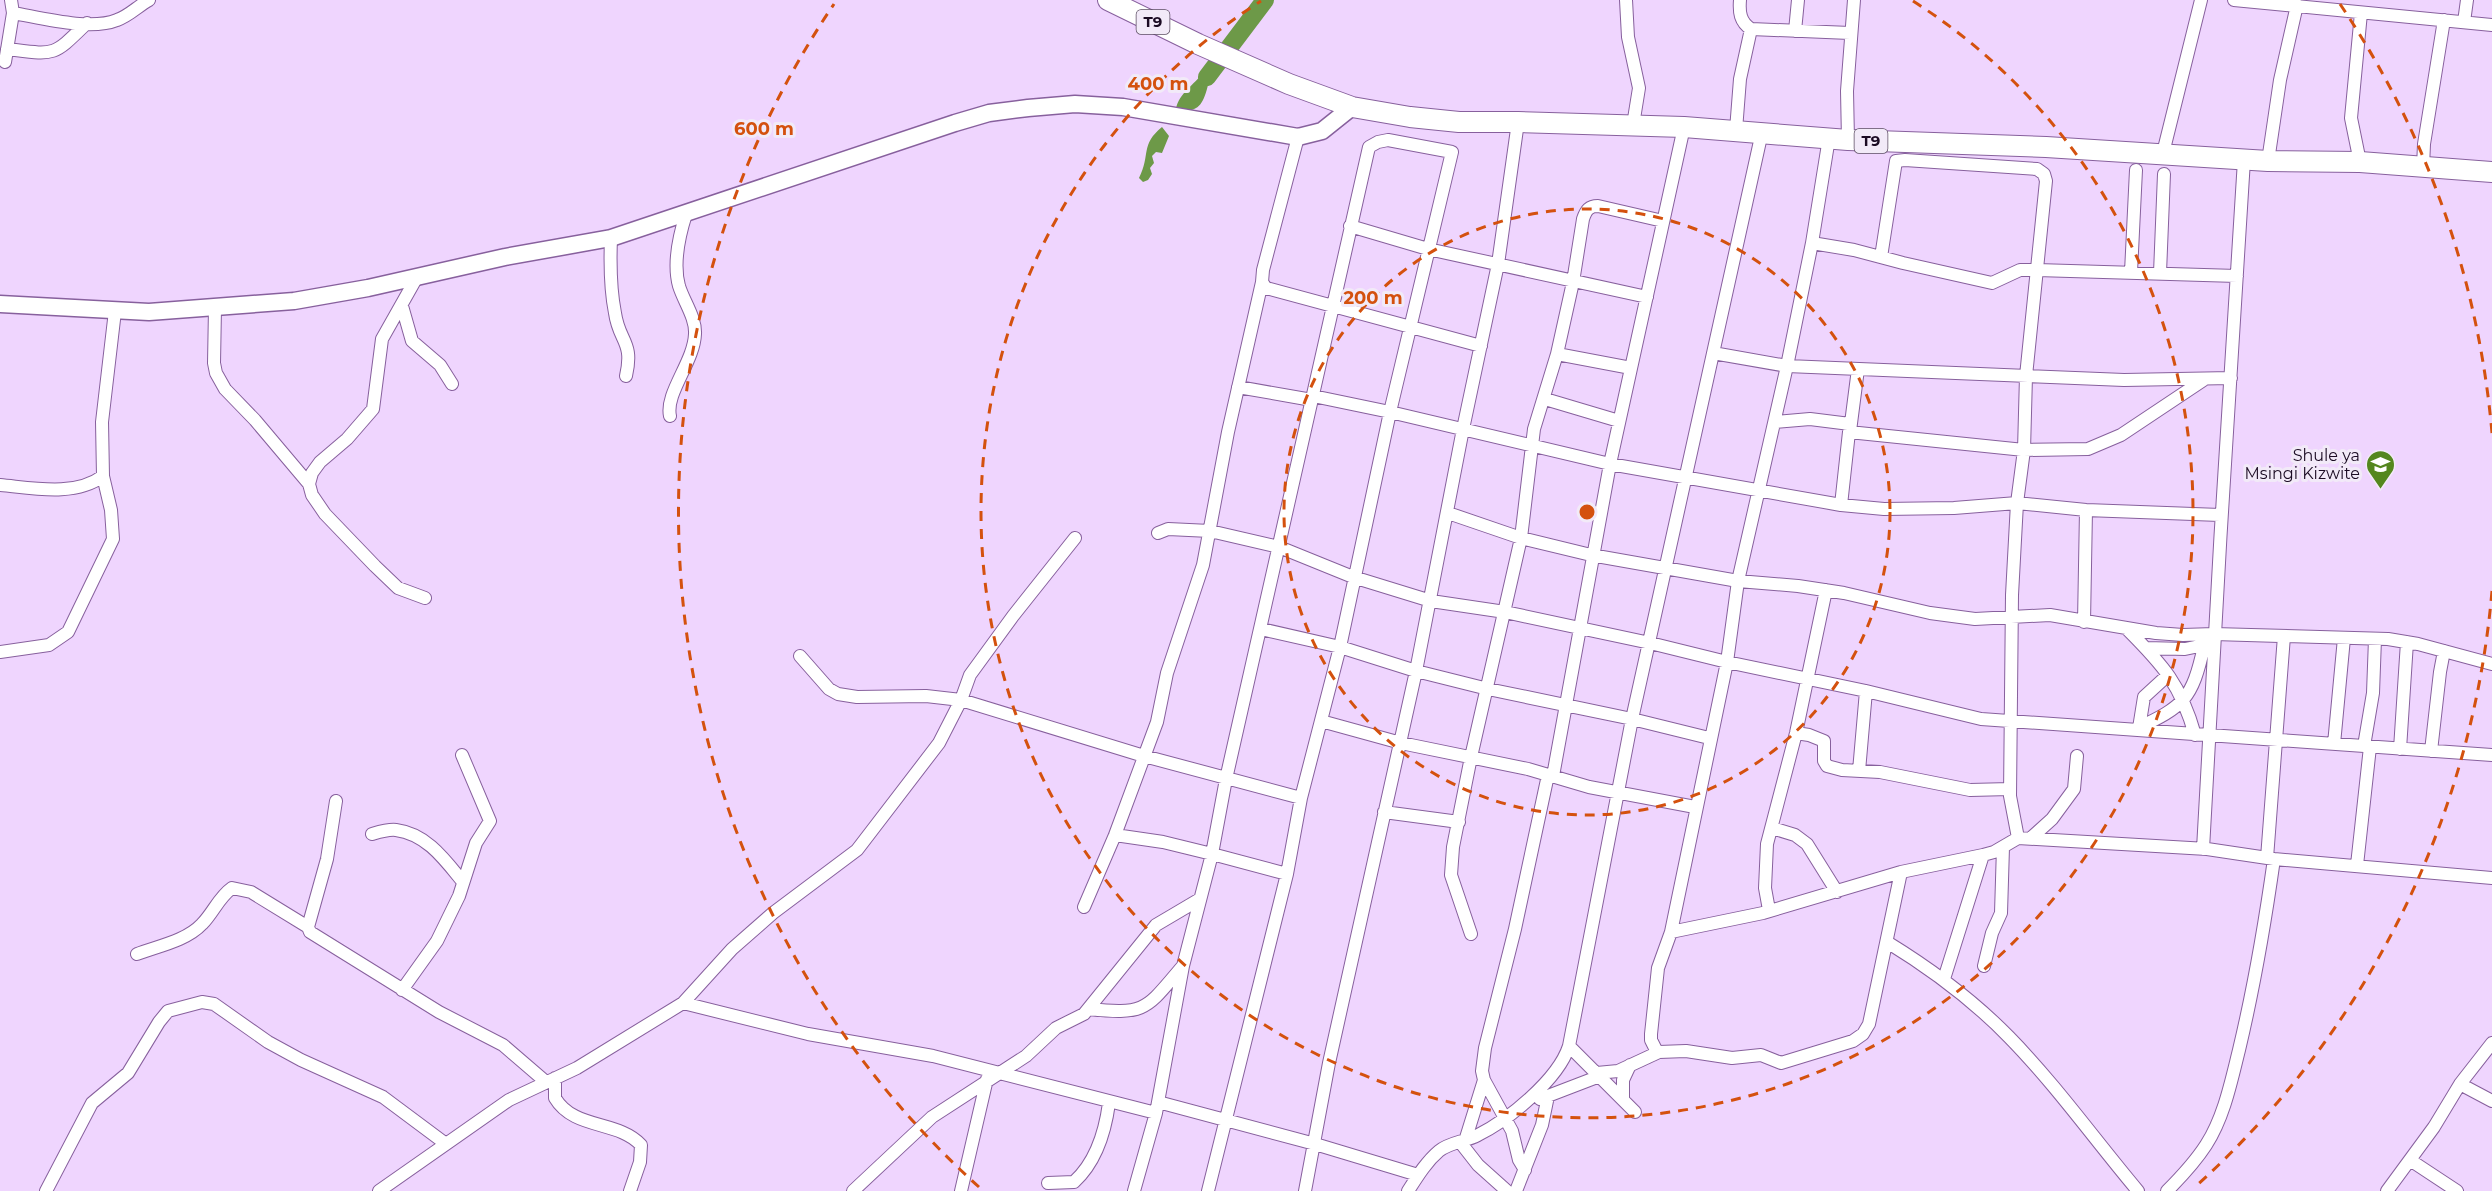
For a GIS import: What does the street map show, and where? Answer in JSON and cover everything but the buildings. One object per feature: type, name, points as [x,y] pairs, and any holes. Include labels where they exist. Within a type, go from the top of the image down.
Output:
[{"type":"highway","name":"T9","points":[[1108,0],[1258,71],[1352,107],[1460,123],[1518,122],[1684,127],[1838,139],[2163,153],[2244,160],[2360,162],[2492,172]]},
{"type":"main road","points":[[0,304],[149,312],[304,300],[505,257],[611,238],[989,113],[1075,104],[1123,107],[1298,137],[1322,131],[1352,107]]},
{"type":"street","points":[[11,0],[13,14],[6,55],[54,52],[62,48],[87,23]]},
{"type":"street","points":[[13,14],[87,23],[110,23],[149,0]]},
{"type":"street","points":[[1626,0],[1628,37],[1639,88],[1633,125]]},
{"type":"street","points":[[1740,0],[1740,16],[1751,29],[1850,33]]},
{"type":"street","points":[[1795,31],[1798,0]]},
{"type":"street","points":[[1623,1100],[1623,1080],[1650,1040],[1658,968],[1671,932],[1695,807],[1727,662],[1738,581],[1760,492],[1812,243],[1838,139],[1847,91],[1854,0]]},
{"type":"street","points":[[2163,153],[2201,0]]},
{"type":"street","points":[[2234,0],[2347,6],[2361,13],[2492,25]]},
{"type":"street","points":[[2464,22],[2467,0]]},
{"type":"street","points":[[2268,161],[2280,80],[2297,4]]},
{"type":"street","points":[[2360,162],[2351,118],[2361,13]]},
{"type":"street","points":[[2423,166],[2424,144],[2444,20]]},
{"type":"street","points":[[1736,130],[1740,80],[1751,29]]},
{"type":"street","points":[[1305,1191],[1329,1062],[1431,600],[1462,429],[1498,264],[1518,122]]},
{"type":"street","points":[[1525,1170],[1519,1160],[1515,1137],[1484,1080],[1482,1071],[1485,1048],[1567,704],[1591,555],[1684,127]]},
{"type":"street","points":[[1523,1107],[1560,1063],[1569,1046],[1632,718],[1762,132]]},
{"type":"street","points":[[1084,907],[1115,835],[1156,722],[1167,673],[1203,565],[1238,387],[1298,137]]},
{"type":"street","points":[[1134,1191],[1157,1108],[1183,966],[1194,932],[1212,854],[1226,779],[1369,147],[1388,140],[1452,152],[1390,412],[1353,577],[1340,647],[1301,798],[1287,874],[1208,1191]]},
{"type":"street","points":[[2203,849],[2209,736],[2210,641],[2231,378],[2244,160]]},
{"type":"street","points":[[1881,257],[1896,161],[2037,169],[2044,174],[2046,181],[2026,376],[2024,450],[2018,503],[2010,638],[2012,722],[2010,789],[2018,838]]},
{"type":"street","points":[[2131,272],[2136,170]]},
{"type":"street","points":[[2160,273],[2164,174]]},
{"type":"street","points":[[1471,934],[1451,875],[1453,847],[1521,538],[1534,429],[1557,354],[1573,282],[1583,219],[1586,211],[1592,206],[1663,221]]},
{"type":"street","points":[[670,416],[669,399],[681,380],[691,354],[696,331],[677,275],[680,232],[686,214]]},
{"type":"street","points":[[1350,226],[1428,249],[1647,297]]},
{"type":"street","points":[[611,238],[610,281],[615,313],[629,350],[626,376]]},
{"type":"street","points":[[1812,243],[1992,283],[2020,270],[2237,276]]},
{"type":"street","points":[[309,484],[312,473],[320,462],[352,434],[373,409],[382,339],[417,277]]},
{"type":"street","points":[[1262,282],[1266,288],[1334,308],[1411,326],[1481,346]]},
{"type":"street","points":[[402,306],[412,340],[440,365],[452,384]]},
{"type":"street","points":[[215,308],[216,374],[225,389],[255,420],[309,484],[312,495],[325,514],[375,566],[398,588],[426,598]]},
{"type":"street","points":[[0,652],[16,651],[56,642],[68,632],[113,539],[111,510],[103,476],[102,422],[115,311]]},
{"type":"street","points":[[1713,353],[1787,366],[2124,380],[2231,378]]},
{"type":"street","points":[[1557,354],[1631,368]]},
{"type":"street","points":[[1841,505],[1858,369]]},
{"type":"street","points":[[1775,422],[1810,419],[1850,428],[2024,450],[2088,449],[2103,444],[2145,421],[2205,379]]},
{"type":"street","points":[[1238,387],[1390,412],[1610,464],[1841,505],[1954,508],[2018,503],[2086,510],[2220,515]]},
{"type":"street","points":[[1545,399],[1619,421]]},
{"type":"street","points":[[0,485],[40,489],[86,487],[103,476]]},
{"type":"street","points":[[2084,622],[2086,510]]},
{"type":"street","points":[[1448,513],[1521,538],[1665,570],[1738,581],[1826,590],[1929,613],[1975,619],[2050,615],[2210,641]]},
{"type":"street","points":[[1158,533],[1168,529],[1210,531],[1279,547],[1353,577],[1431,600],[1505,612],[1650,643],[1981,719],[2492,755]]},
{"type":"street","points":[[379,1191],[509,1100],[607,1051],[638,1028],[683,1003],[732,949],[773,913],[845,861],[865,842],[939,743],[962,700],[970,675],[1013,616],[1076,538]]},
{"type":"street","points":[[1769,910],[1765,864],[1826,590]]},
{"type":"street","points":[[1261,629],[1340,647],[1416,671],[1488,689],[1632,718],[1710,738]]},
{"type":"street","points":[[2127,629],[2146,648],[2185,700],[2195,735]]},
{"type":"street","points":[[2167,1191],[2183,1175],[2206,1144],[2219,1119],[2230,1085],[2258,962],[2270,859],[2284,636]]},
{"type":"street","points":[[2146,648],[2185,650],[2210,641],[2284,636],[2375,639],[2407,642],[2492,664]]},
{"type":"street","points":[[2334,744],[2344,638]]},
{"type":"street","points":[[2357,865],[2373,693],[2375,639]]},
{"type":"street","points":[[2137,729],[2176,708],[2185,700],[2210,641]]},
{"type":"street","points":[[2400,749],[2407,642]]},
{"type":"street","points":[[2431,751],[2444,651]]},
{"type":"street","points":[[800,656],[829,689],[838,694],[858,697],[926,696],[962,700],[1144,756],[1301,798]]},
{"type":"street","points":[[2137,729],[2144,697],[2168,675]]},
{"type":"street","points":[[1859,771],[1866,691]]},
{"type":"street","points":[[1321,721],[1401,742],[1550,775],[1589,787],[1695,807]]},
{"type":"street","points":[[1796,733],[1824,741],[1824,761],[1827,766],[1880,772],[1970,790],[2010,789]]},
{"type":"street","points":[[402,990],[437,941],[477,843],[490,820],[462,755]]},
{"type":"street","points":[[2032,837],[2052,819],[2074,789],[2077,756]]},
{"type":"street","points":[[308,927],[327,859],[336,801]]},
{"type":"street","points":[[1384,812],[1459,822]]},
{"type":"street","points":[[1772,828],[1795,835],[1807,844],[1837,892]]},
{"type":"street","points":[[372,834],[394,829],[424,840],[438,851],[463,882]]},
{"type":"street","points":[[1115,835],[1163,842],[1287,874]]},
{"type":"street","points":[[1671,932],[1769,910],[1901,872],[1983,855],[2018,838],[2032,837],[2203,849],[2270,859],[2492,878]]},
{"type":"street","points":[[1984,966],[1990,938],[2001,913],[2003,847]]},
{"type":"street","points":[[1944,980],[1983,855]]},
{"type":"street","points":[[1407,1191],[1441,1150],[1479,1135],[1523,1107],[1598,1074],[1618,1071],[1657,1052],[1686,1052],[1732,1058],[1761,1055],[1781,1063],[1853,1041],[1863,1034],[1869,1024],[1901,872]]},
{"type":"street","points":[[137,954],[194,932],[232,888],[251,892],[308,927],[314,936],[402,990],[476,1033],[503,1045],[551,1080],[558,1103],[575,1117],[617,1131],[641,1145],[640,1162],[630,1191]]},
{"type":"street","points":[[852,1191],[932,1117],[987,1079],[1026,1056],[1056,1028],[1077,1018],[1089,1009],[1156,925],[1200,899]]},
{"type":"street","points":[[1887,942],[1944,980],[2008,1036],[2035,1065],[2138,1191]]},
{"type":"street","points":[[1089,1009],[1119,1012],[1140,1010],[1160,993],[1183,966]]},
{"type":"street","points":[[46,1191],[92,1103],[128,1073],[168,1011],[202,1002],[214,1004],[293,1055],[383,1097],[446,1144]]},
{"type":"street","points":[[683,1003],[808,1034],[899,1049],[1000,1071],[1109,1103],[1157,1108],[1226,1121],[1315,1144],[1418,1175]]},
{"type":"street","points":[[1650,1040],[1657,1052]]},
{"type":"street","points":[[2387,1191],[2460,1084],[2492,1043]]},
{"type":"street","points":[[1569,1046],[1635,1112]]},
{"type":"street","points":[[961,1191],[987,1079]]},
{"type":"street","points":[[1463,1141],[1484,1080]]},
{"type":"street","points":[[2460,1084],[2492,1101]]},
{"type":"street","points":[[1516,1191],[1542,1125],[1548,1096]]},
{"type":"street","points":[[1048,1183],[1074,1182],[1090,1164],[1102,1137],[1109,1103]]},
{"type":"street","points":[[1463,1141],[1478,1165],[1507,1191]]},
{"type":"street","points":[[2410,1160],[2457,1191]]},
{"type":"shaded area","points":[[1204,72],[1209,81],[1200,105],[1191,110],[1176,109],[1184,94]]},
{"type":"shaded area","points":[[1162,127],[1169,136],[1162,153],[1156,152],[1152,156],[1154,163],[1150,168],[1152,174],[1148,180],[1143,182],[1139,178],[1148,145],[1155,133]]},
{"type":"waterway","points":[[1207,77],[1265,0]]},
{"type":"place","name":"Shule ya Msingi Kizwite","points":[[2381,490]]}]
